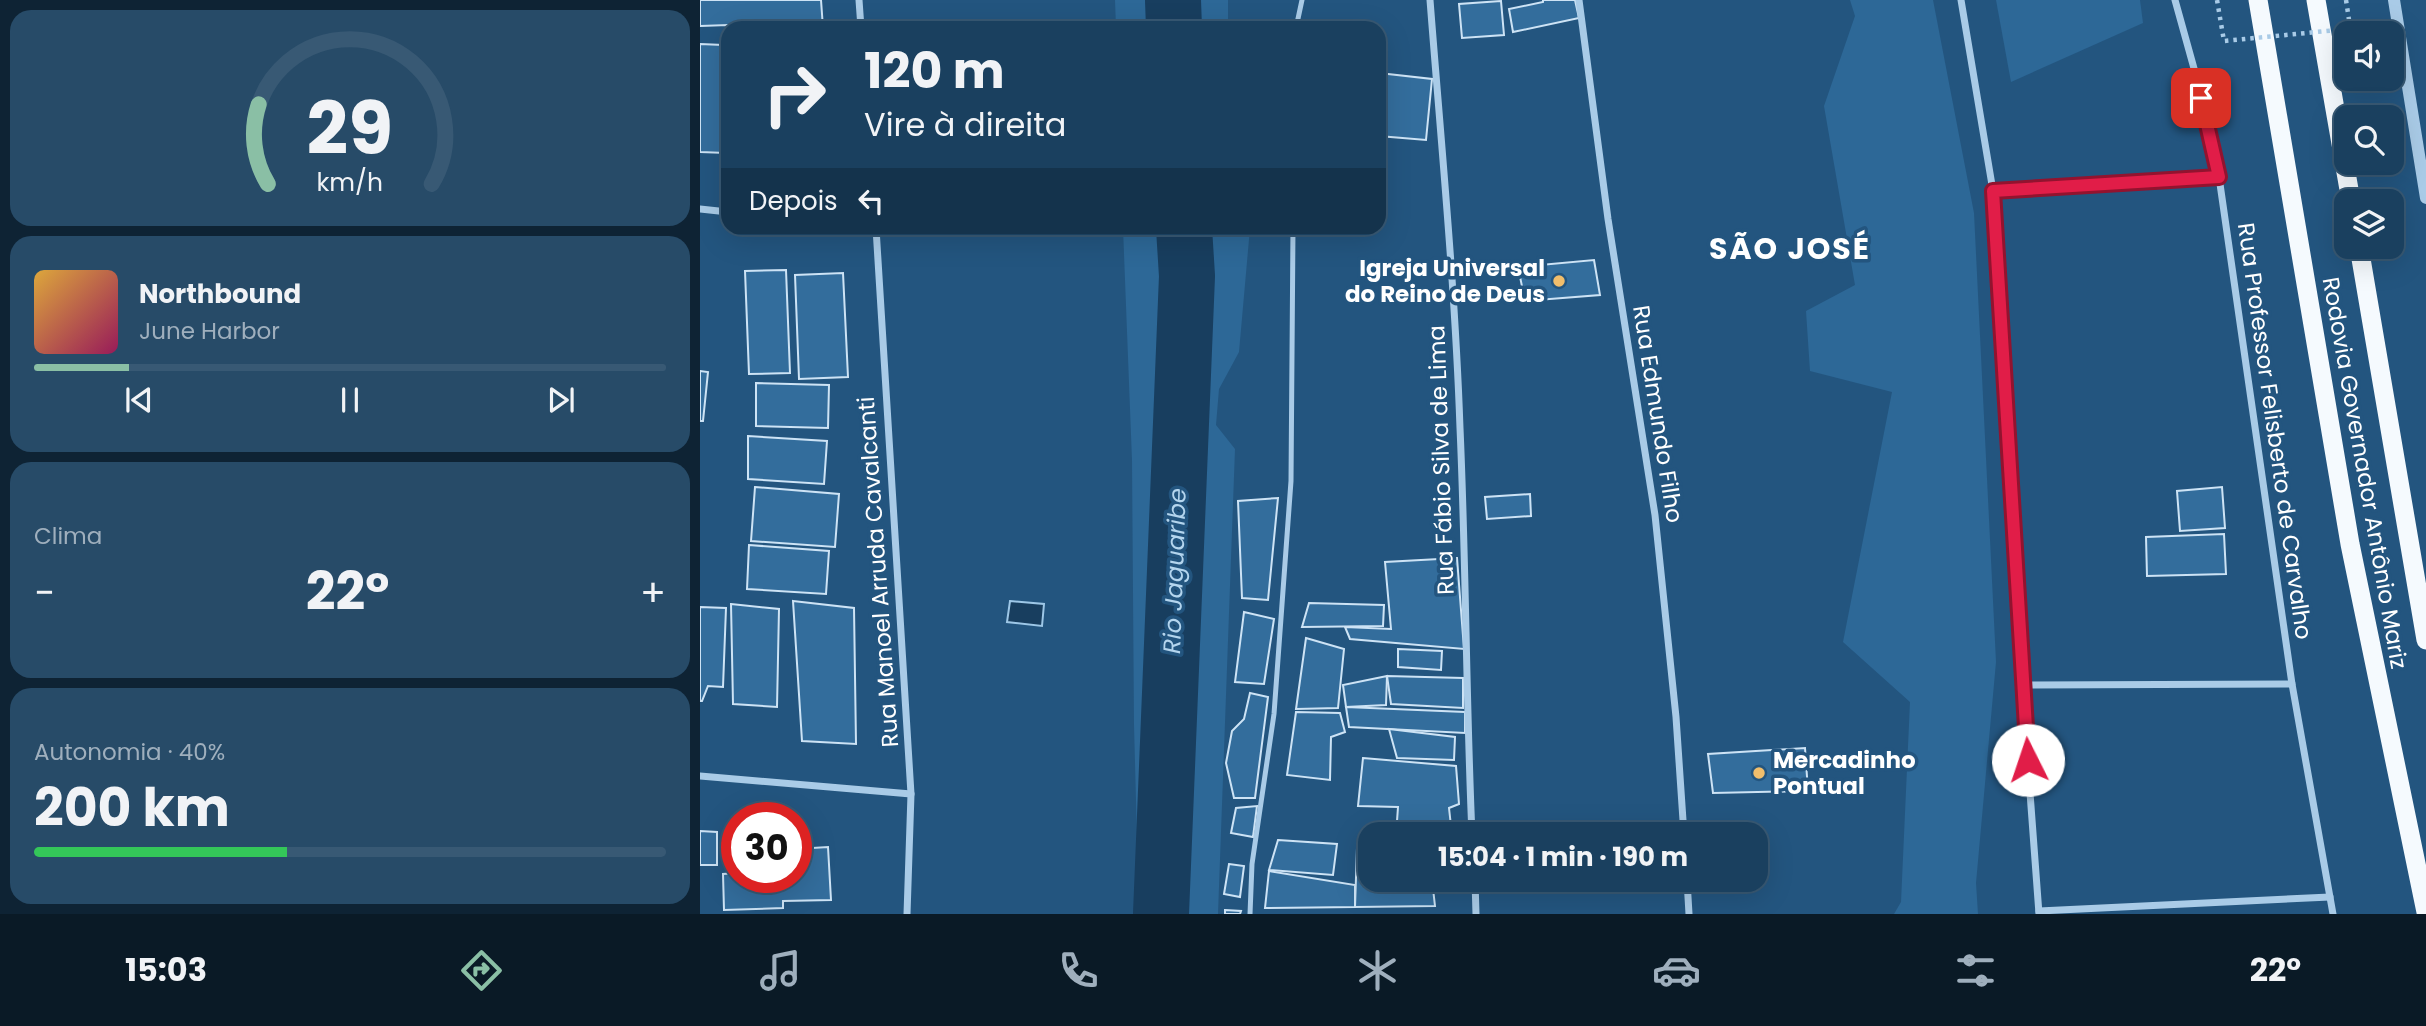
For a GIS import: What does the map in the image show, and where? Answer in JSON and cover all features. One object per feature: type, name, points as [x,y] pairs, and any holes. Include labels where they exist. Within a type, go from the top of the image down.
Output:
[{"type":"highway","name":"Rodovia Governador Antônio Mariz","points":[[2258,0],[2350,544],[2426,912]]},
{"type":"highway","points":[[2316,0],[2349,189]]},
{"type":"highway","name":"Rodovia Governador Antônio Mariz","points":[[2361,259],[2426,640]]},
{"type":"street","points":[[859,0],[860,21]]},
{"type":"street","name":"Rua Fábio Silva de Lima","points":[[1430,0],[1451,264],[1460,426],[1471,822]]},
{"type":"street","name":"Rua Edmundo Filho","points":[[1579,0],[1608,219],[1656,515],[1676,717],[1683,822]]},
{"type":"street","points":[[1961,0],[1993,191],[2022,685],[2039,912],[2330,897]]},
{"type":"street","name":"Rua Professor Felisberto de Carvalho","points":[[2175,0],[2219,177],[2292,684],[2333,914]]},
{"type":"street","points":[[2394,0],[2426,198]]},
{"type":"street","points":[[1993,191],[2219,177]]},
{"type":"street","points":[[700,209],[721,211]]},
{"type":"street","name":"Rua Manoel Arruda Cavalcanti","points":[[876,235],[911,794],[907,914]]},
{"type":"street","points":[[2022,685],[2292,684]]},
{"type":"street","points":[[700,776],[911,794]]},
{"type":"street","points":[[1475,892],[1476,914]]},
{"type":"street","points":[[1688,892],[1689,914]]},
{"type":"lane","points":[[1298,21],[1302,0]]},
{"type":"lane","points":[[1251,914],[1252,864],[1274,714],[1291,481],[1293,235]]},
{"type":"path","points":[[2217,0],[2224,41],[2334,30]]},
{"type":"path","points":[[2346,0],[2349,21]]},
{"type":"shaded area","points":[[1115,0],[1228,0],[1228,21],[1116,21]]},
{"type":"shaded area","points":[[1850,0],[1933,0],[1974,213],[1996,662],[1976,883],[1978,914],[1894,914],[1901,902],[1910,702],[1843,642],[1892,392],[1810,371],[1806,311],[1855,285],[1824,106],[1855,16]]},
{"type":"shaded area","points":[[1996,0],[2140,0],[2143,23],[2011,82]]},
{"type":"shaded area","points":[[1123,235],[1249,235],[1239,352],[1219,389],[1216,425],[1235,449],[1218,914],[1139,914],[1132,460]]},
{"type":"shaded area","points":[[1010,601],[1044,604],[1042,626],[1007,622]]},
{"type":"building","points":[[700,0],[821,0],[822,21],[721,21],[721,25],[700,26]]},
{"type":"building","points":[[1543,0],[1575,0],[1579,18],[1513,32],[1509,9]]},
{"type":"building","points":[[1501,1],[1504,35],[1462,38],[1459,4]]},
{"type":"building","points":[[700,44],[721,45],[721,153],[700,152]]},
{"type":"building","points":[[1386,74],[1432,79],[1426,140],[1386,137]]},
{"type":"building","name":"Igreja Universal do Reino de Deus","points":[[1594,260],[1600,295],[1525,301],[1518,267]]},
{"type":"building","points":[[786,270],[790,373],[749,374],[745,271]]},
{"type":"building","points":[[843,273],[848,377],[799,379],[795,275]]},
{"type":"building","points":[[700,371],[708,372],[703,421],[700,421]]},
{"type":"building","points":[[756,383],[829,385],[828,428],[756,426]]},
{"type":"building","points":[[748,436],[827,441],[824,484],[748,479]]},
{"type":"building","points":[[755,487],[839,494],[835,547],[751,541]]},
{"type":"building","points":[[2222,487],[2225,528],[2180,531],[2177,491]]},
{"type":"building","points":[[1530,494],[1531,516],[1487,519],[1485,497]]},
{"type":"building","points":[[1278,498],[1268,600],[1242,598],[1238,501]]},
{"type":"building","points":[[2224,534],[2226,574],[2147,576],[2146,537]]},
{"type":"building","points":[[749,545],[829,551],[826,594],[747,589]]},
{"type":"building","points":[[1457,558],[1464,649],[1350,639],[1345,627],[1391,629],[1385,562]]},
{"type":"building","points":[[793,601],[854,608],[856,744],[802,741]]},
{"type":"building","points":[[1309,603],[1384,605],[1383,626],[1302,627]]},
{"type":"building","points":[[731,604],[779,609],[777,707],[733,704]]},
{"type":"building","points":[[700,607],[726,608],[723,687],[708,686],[702,701],[700,701]]},
{"type":"building","points":[[1244,612],[1274,619],[1264,684],[1235,682]]},
{"type":"building","points":[[1306,638],[1344,649],[1338,708],[1296,709]]},
{"type":"building","points":[[1398,649],[1442,651],[1441,670],[1398,667]]},
{"type":"building","points":[[1387,676],[1463,678],[1463,708],[1391,704]]},
{"type":"building","points":[[1387,676],[1386,705],[1346,707],[1343,685]]},
{"type":"building","points":[[1250,693],[1268,697],[1255,798],[1234,798],[1226,763],[1232,731],[1244,719]]},
{"type":"building","points":[[1346,707],[1465,712],[1465,733],[1349,727]]},
{"type":"building","points":[[1296,712],[1340,713],[1345,732],[1331,737],[1330,780],[1287,775]]},
{"type":"building","points":[[1389,729],[1455,737],[1454,760],[1397,758]]},
{"type":"building","name":"Mercadinho Pontual","points":[[1805,748],[1808,791],[1713,793],[1708,754]]},
{"type":"building","points":[[1363,758],[1456,766],[1459,804],[1449,808],[1451,822],[1397,822],[1398,807],[1358,806]]},
{"type":"building","points":[[1257,806],[1253,837],[1231,833],[1236,808]]},
{"type":"building","points":[[700,831],[717,832],[717,865],[700,865]]},
{"type":"building","points":[[1278,840],[1337,844],[1333,875],[1269,870]]},
{"type":"building","points":[[828,847],[831,900],[783,901],[783,908],[724,910],[724,893],[812,893],[812,848]]},
{"type":"building","points":[[1357,848],[1358,892],[1433,892],[1435,906],[1355,907]]},
{"type":"building","points":[[1229,864],[1244,866],[1240,897],[1224,894]]},
{"type":"building","points":[[1269,871],[1355,885],[1355,907],[1265,908]]},
{"type":"building","points":[[1225,910],[1241,911],[1240,914],[1225,914]]},
{"type":"waterway","name":"Rio Jaguaribe","points":[[1173,0],[1174,21]]},
{"type":"waterway","name":"Rio Jaguaribe","points":[[1161,914],[1187,276],[1184,235]]},
{"type":"place","name":"Igreja Universal do Reino de Deus","points":[[1559,281]]},
{"type":"place","name":"Mercadinho Pontual","points":[[1759,773]]},
{"type":"district","name":"SÃO JOSÉ","points":[[1790,249]]},
{"type":"route","points":[[2028,760],[1993,191],[2219,177],[2201,98]]}]
